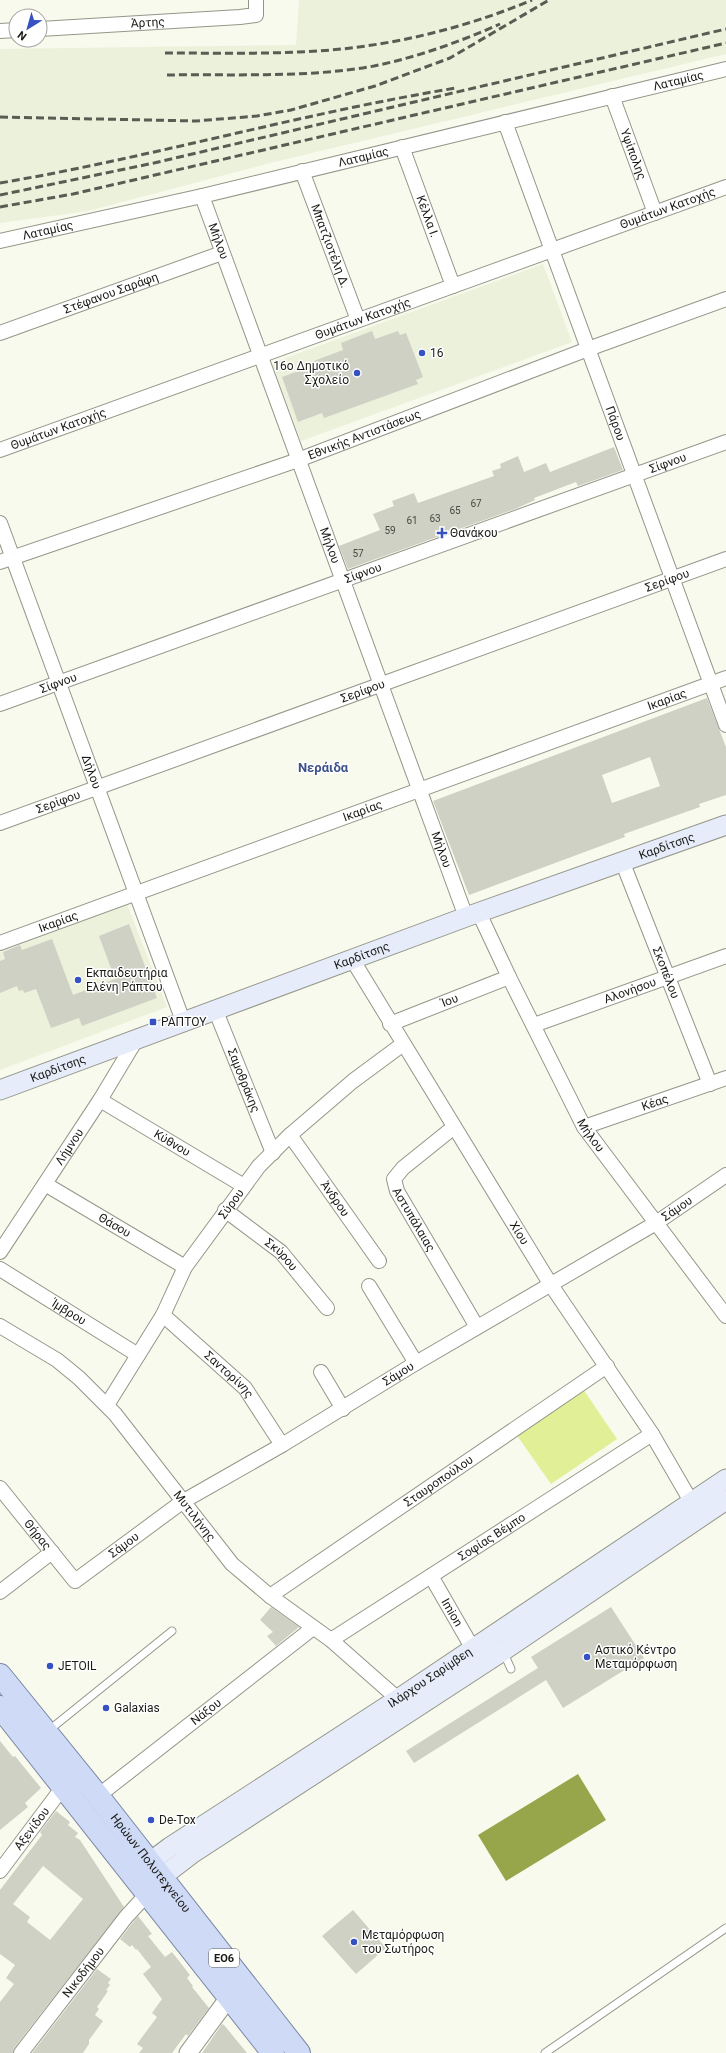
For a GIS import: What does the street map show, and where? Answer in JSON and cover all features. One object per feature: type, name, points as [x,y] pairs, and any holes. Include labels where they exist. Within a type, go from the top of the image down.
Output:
[{"type":"main road","name":"Καρδίτσης","points":[[0,1090],[215,1009],[622,861],[726,825]]},
{"type":"main road","name":"Ιλάρχου Σαρίμβεη","points":[[149,1878],[170,1847],[474,1649],[726,1479]]},
{"type":"main road","name":"Ιλάρχου Σαρίμβεη","points":[[149,1878],[193,1853],[503,1651],[726,1500]]},
{"type":"main road","name":"Ηρώων Πολυτεχνείου","points":[[0,1675],[98,1796],[149,1878],[230,1996],[273,2053]]},
{"type":"main road","name":"Ηρώων Πολυτεχνείου","points":[[0,1707],[63,1787],[149,1878],[300,2053]]},
{"type":"street","name":"Άρτης","points":[[48,28],[256,14],[256,0]]},
{"type":"street","name":"Λαταμίας","points":[[0,241],[202,196],[726,69]]},
{"type":"street","name":"Υψίπολης","points":[[612,96],[655,213]]},
{"type":"street","name":"Πάρου","points":[[505,122],[726,725]]},
{"type":"street","name":"Κέλλα Ι.","points":[[402,147],[453,286]]},
{"type":"street","name":"Μπατζιοτέλη Δ.","points":[[302,171],[358,320]]},
{"type":"street","name":"Θυμάτων Κατοχής","points":[[0,450],[726,187]]},
{"type":"street","name":"Μήλου","points":[[202,196],[419,790],[473,915],[509,977],[584,1127],[726,1316]]},
{"type":"street","name":"Στέφανου Σαράφη","points":[[0,333],[222,252]]},
{"type":"street","name":"Εθνικής Αντιστάσεως","points":[[6,560],[298,460],[588,349],[726,299]]},
{"type":"street","name":"Σίφνου","points":[[0,704],[726,442]]},
{"type":"street","name":"Δήλου","points":[[0,523],[6,560],[59,683],[183,1021]]},
{"type":"street","name":"Σερίφου","points":[[0,823],[726,559]]},
{"type":"street","name":"Ικαρίας","points":[[0,943],[726,678]]},
{"type":"street","name":"Σκοπέλου","points":[[622,861],[670,977],[710,1084]]},
{"type":"street","name":"Αλονήσου","points":[[534,1025],[726,956]]},
{"type":"street","name":"Χίου","points":[[352,959],[390,1024],[551,1285],[652,1434],[692,1503]]},
{"type":"street","name":"Ίου","points":[[390,1024],[509,977]]},
{"type":"street","name":"Σαμοθράκης","points":[[215,1009],[273,1153]]},
{"type":"street","name":"Λήμνου","points":[[0,1252],[100,1100],[136,1040]]},
{"type":"street","name":"Σύρου","points":[[107,1404],[163,1315],[185,1268],[244,1186],[290,1135],[353,1081],[403,1044]]},
{"type":"street","name":"Κέας","points":[[584,1127],[726,1078]]},
{"type":"street","name":"Κύθνου","points":[[100,1100],[244,1186]]},
{"type":"street","name":"Αστυπάλαιας","points":[[454,1127],[403,1168],[394,1179],[397,1191],[476,1328]]},
{"type":"street","name":"Άνδρου","points":[[290,1135],[379,1261]]},
{"type":"street","name":"Σάμου","points":[[75,1581],[182,1502],[282,1446],[343,1410],[416,1363],[656,1223],[726,1175]]},
{"type":"street","name":"Θάσου","points":[[44,1184],[185,1268]]},
{"type":"street","name":"Σκύρου","points":[[226,1210],[281,1252],[327,1308]]},
{"type":"street","name":"Ίμβρου","points":[[0,1269],[138,1355]]},
{"type":"street","points":[[370,1286],[416,1363]]},
{"type":"street","name":"Σαντορίνης","points":[[163,1315],[245,1388],[282,1446]]},
{"type":"street","name":"Μυτιλήνης","points":[[0,1326],[57,1360],[107,1404],[182,1502],[232,1564],[270,1596],[331,1640],[398,1699]]},
{"type":"street","name":"Σταυροπούλου","points":[[270,1596],[607,1366]]},
{"type":"street","points":[[321,1372],[343,1410]]},
{"type":"street","name":"Σοφίας Βέμπο","points":[[331,1640],[652,1434]]},
{"type":"street","name":"Θήρας","points":[[0,1488],[75,1581]]},
{"type":"street","points":[[0,1592],[52,1552]]},
{"type":"street","name":"Imion","points":[[432,1576],[474,1649]]},
{"type":"street","name":"Νάξου","points":[[98,1796],[313,1628]]},
{"type":"street","name":"Αξενίδου","points":[[0,1870],[63,1787]]},
{"type":"street","name":"Νικοδήμου","points":[[21,2053],[126,1918],[149,1878]]},
{"type":"street","points":[[188,2053],[230,1996]]},
{"type":"lane","points":[[46,1732],[172,1631]]},
{"type":"lane","points":[[503,1651],[511,1669]]},
{"type":"lane","points":[[545,2053],[726,1928]]},
{"type":"shaded area","points":[[299,0],[726,0],[726,54],[270,163],[88,211],[0,223],[0,49],[296,45]]},
{"type":"shaded area","name":"16","points":[[543,264],[572,342],[301,441],[272,363]]},
{"type":"shaded area","name":"Εκπαιδευτήρια Ελένη Ράπτου","points":[[127,904],[167,1007],[0,1070],[0,952]]},
{"type":"shaded area","points":[[583,1389],[617,1439],[551,1484],[516,1434]]},
{"type":"shaded area","points":[[578,1774],[606,1820],[506,1881],[478,1835]]},
{"type":"building","name":"16o Δημοτικό Σχολείο","points":[[372,331],[375,339],[398,331],[400,335],[406,333],[423,377],[416,380],[418,384],[324,418],[322,413],[298,422],[282,377],[307,368],[306,364],[343,350],[341,343]]},
{"type":"building","points":[[614,447],[623,470],[578,486],[576,482],[534,498],[535,500],[515,509],[348,569],[339,546],[380,530],[373,514],[394,506],[392,501],[414,493],[418,503],[494,476],[492,471],[501,468],[500,464],[518,456],[524,472],[546,463],[550,472]]},
{"type":"building","points":[[707,698],[726,747],[726,795],[699,804],[700,807],[624,834],[625,837],[469,895],[433,801]],"holes":[[[650,757],[660,786],[612,803],[602,775]]]},
{"type":"building","points":[[129,924],[157,998],[82,1026],[79,1018],[51,1028],[36,989],[24,993],[23,990],[19,991],[17,986],[0,993],[0,961],[5,959],[3,952],[20,945],[22,950],[52,939],[73,995],[115,979],[99,936]]},
{"type":"building","points":[[271,1607],[299,1627],[276,1646],[267,1636],[273,1632],[260,1620]]},
{"type":"building","name":"Αστικό Κέντρο Μεταμόρφωση","points":[[611,1607],[644,1658],[563,1708],[546,1680],[414,1763],[406,1751],[538,1668],[531,1657]]},
{"type":"building","points":[[0,1741],[13,1757],[15,1756],[41,1788],[25,1803],[28,1807],[0,1830]]},
{"type":"building","points":[[56,1811],[70,1822],[68,1825],[78,1833],[75,1837],[80,1840],[124,1907],[14,2048],[13,2053],[0,2053],[0,2002],[14,1984],[6,1978],[15,1965],[0,1954],[0,1890],[42,1835],[40,1832]],"holes":[[[43,1866],[83,1899],[50,1940],[27,1922],[30,1917],[13,1904]]]},
{"type":"building","name":"Μεταμόρφωση του Σωτήρος","points":[[353,1910],[386,1948],[356,1974],[322,1936]]},
{"type":"building","points":[[138,1916],[152,1934],[148,1936],[165,1957],[172,1952],[190,1975],[187,1978],[193,1986],[192,1987],[209,2008],[188,2036],[186,2034],[172,2053],[139,2053],[143,2048],[137,2044],[157,2017],[152,2013],[162,1999],[143,1974],[151,1967],[137,1949],[136,1950],[132,1945],[130,1947],[120,1939]]},
{"type":"building","points":[[97,1969],[111,1979],[108,1983],[110,1985],[106,1990],[108,1991],[97,2007],[99,2009],[95,2015],[103,2021],[89,2040],[89,2044],[83,2053],[32,2053]]},
{"type":"building","points":[[222,2024],[224,2025],[247,2053],[202,2053]]},
{"type":"railway","points":[[165,53],[282,53],[359,47],[447,29],[476,21],[532,0]]},
{"type":"railway","points":[[0,117],[196,121],[257,116],[291,110],[375,86],[450,58],[549,0]]},
{"type":"railway","points":[[167,75],[297,74],[349,70],[374,66],[406,58],[469,37],[500,24]]},
{"type":"railway","points":[[0,195],[154,163],[726,29]]},
{"type":"railway","points":[[0,207],[73,194],[726,43]]},
{"type":"railway","points":[[0,183],[114,161],[399,98],[456,88]]},
{"type":"place","name":"16","points":[[422,353]]},
{"type":"place","name":"16o Δημοτικό Σχολείο","points":[[357,373]]},
{"type":"place","name":"Θανάκου","points":[[442,533]]},
{"type":"place","name":"Εκπαιδευτήρια Ελένη Ράπτου","points":[[78,980]]},
{"type":"place","name":"ΡΑΠΤΟΥ","points":[[153,1022]]},
{"type":"place","name":"Αστικό Κέντρο Μεταμόρφωση","points":[[587,1657]]},
{"type":"place","name":"JETOIL","points":[[50,1666]]},
{"type":"place","name":"Galaxias","points":[[106,1708]]},
{"type":"place","name":"De-Tox","points":[[151,1820]]},
{"type":"place","name":"Μεταμόρφωση του Σωτήρος","points":[[354,1942]]},
{"type":"district","name":"Νεράιδα","points":[[323,767]]}]
